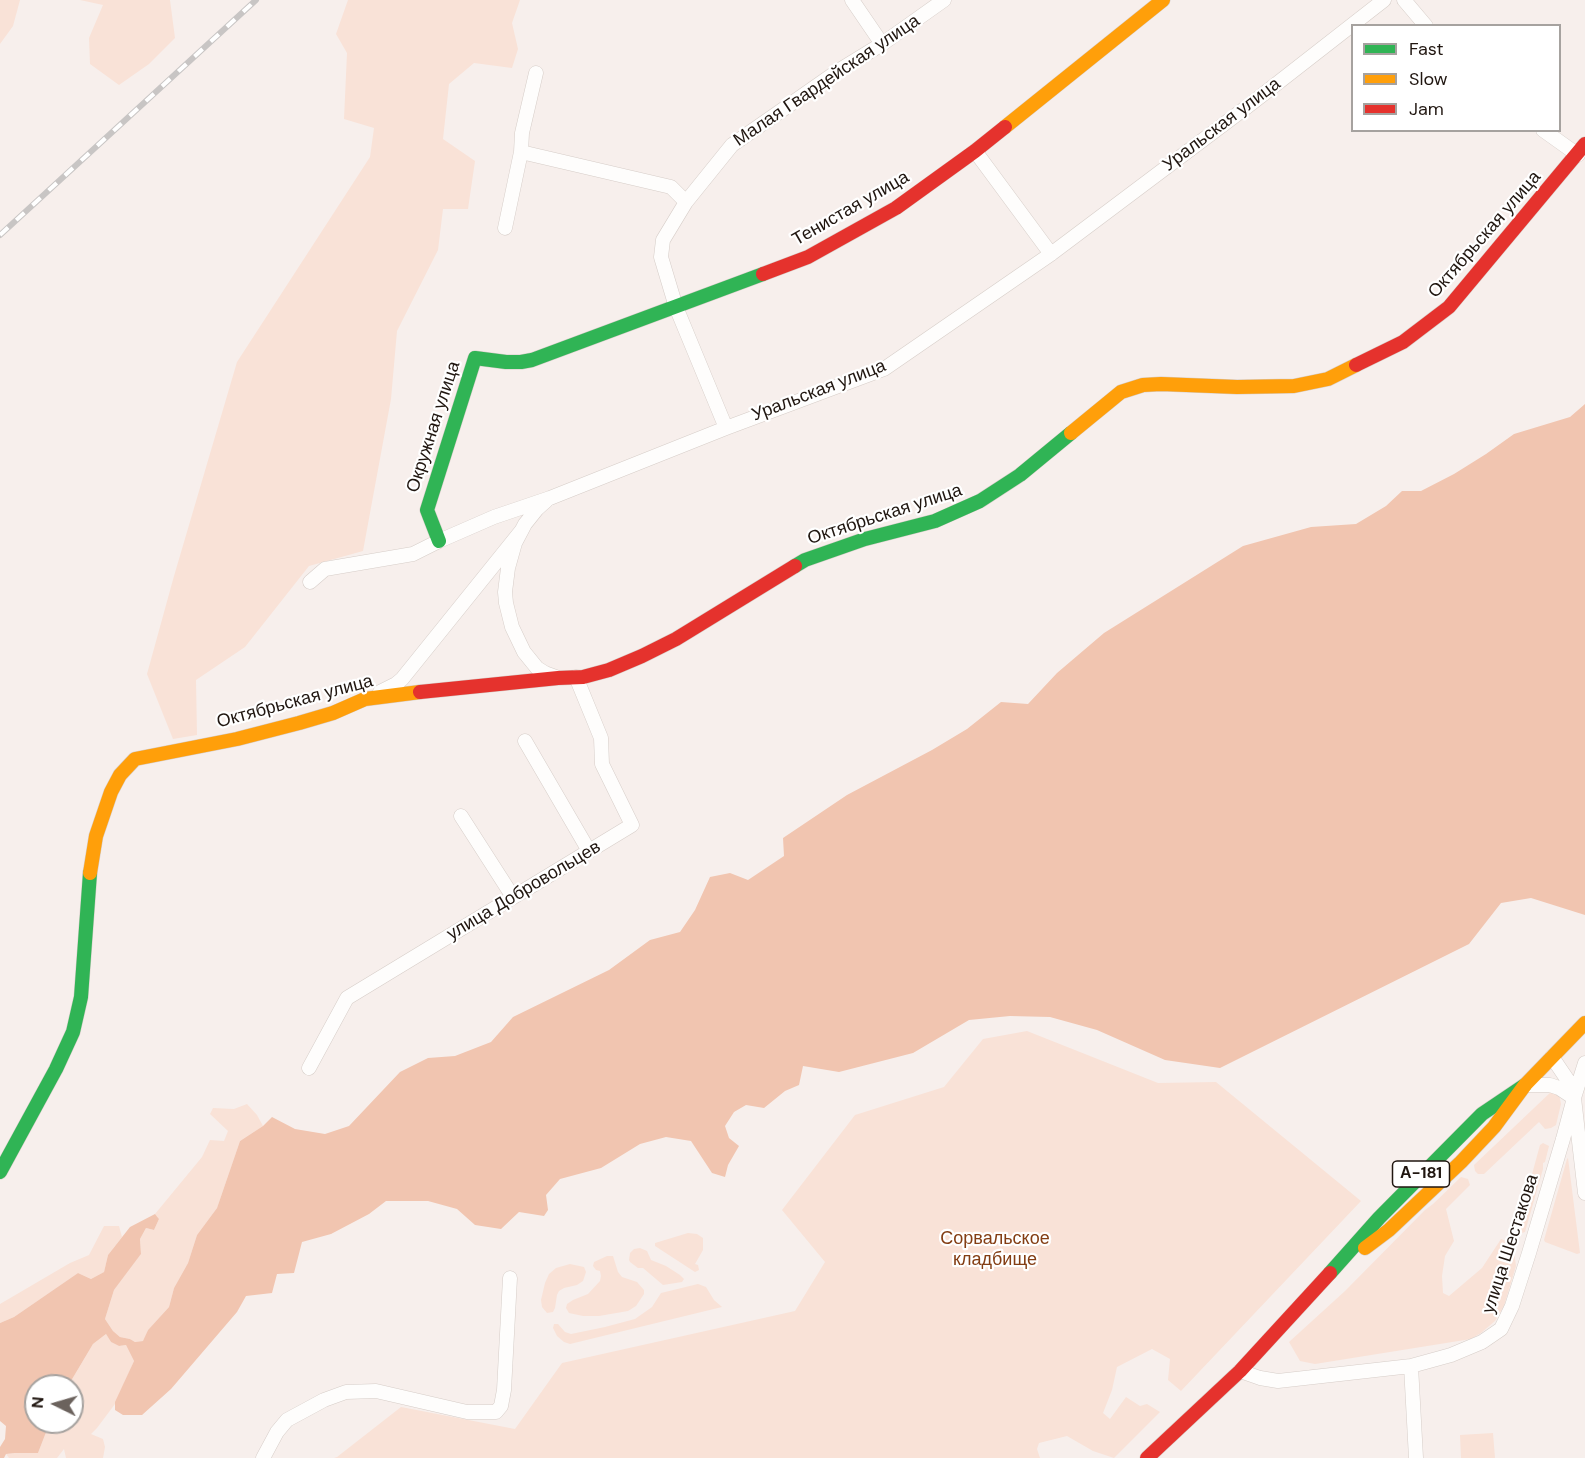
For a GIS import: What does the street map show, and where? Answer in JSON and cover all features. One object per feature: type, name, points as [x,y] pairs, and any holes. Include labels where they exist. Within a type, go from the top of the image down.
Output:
[{"type":"street","points":[[852,0],[882,44]]},
{"type":"street","name":"Малая Гвардейская улица","points":[[726,428],[676,307],[661,258],[663,240],[686,202],[732,144],[945,0]]},
{"type":"street","name":"Тенистая улица","points":[[475,358],[506,362],[532,360],[808,257],[896,208],[975,151],[1163,0]]},
{"type":"street","name":"Уральская улица","points":[[1353,24],[1384,0]]},
{"type":"street","points":[[1404,0],[1424,24]]},
{"type":"street","name":"Уральская улица","points":[[310,582],[326,570],[414,554],[494,518],[884,369],[1051,254],[1351,26]]},
{"type":"street","points":[[505,228],[521,152],[522,133],[536,73]]},
{"type":"street","points":[[1547,132],[1581,149]]},
{"type":"street","name":"Октябрьская улица","points":[[0,1172],[56,1069],[73,1032],[81,997],[90,873],[96,836],[116,783],[135,759],[237,739],[299,723],[333,713],[364,699],[576,677],[609,670],[676,639],[805,560],[865,539],[935,521],[980,501],[1028,468],[1121,392],[1143,385],[1294,386],[1314,384],[1328,379],[1403,342],[1449,307],[1581,149]]},
{"type":"street","points":[[975,151],[1051,254]]},
{"type":"street","points":[[521,152],[671,187],[686,202]]},
{"type":"street","name":"Окружная улица","points":[[439,541],[427,510],[475,358]]},
{"type":"street","points":[[364,699],[402,679],[537,509],[550,498]]},
{"type":"street","points":[[522,530],[508,568],[505,592],[508,615],[518,640],[530,660],[537,668],[558,678]]},
{"type":"street","name":"улица Добровольцев","points":[[309,1068],[347,998],[632,825],[602,764],[601,738],[576,677]]},
{"type":"street","points":[[525,741],[589,851]]},
{"type":"street","points":[[461,816],[513,897]]},
{"type":"street","name":"А-181","points":[[1328,1276],[1389,1230],[1461,1162],[1494,1127],[1525,1085],[1585,1023]]},
{"type":"street","points":[[1552,1057],[1571,1085],[1585,1193]]},
{"type":"street","name":"улица Шестакова","points":[[1240,1371],[1278,1381],[1411,1366],[1451,1355],[1482,1342],[1501,1329],[1512,1306],[1585,1063]]},
{"type":"street","points":[[1525,1085],[1550,1085],[1574,1098]]},
{"type":"street","name":"А-181","points":[[1147,1458],[1240,1371],[1379,1218],[1449,1146],[1482,1114],[1525,1085]]},
{"type":"street","points":[[1449,1146],[1461,1162]]},
{"type":"street","points":[[263,1458],[277,1432],[287,1420],[324,1400],[346,1392],[376,1391],[467,1412],[496,1412],[501,1406],[504,1390],[510,1278]]},
{"type":"street","points":[[1411,1366],[1416,1458]]},
{"type":"green space","points":[[0,0],[20,0],[13,26],[0,44]]},
{"type":"green space","points":[[80,0],[170,0],[175,38],[149,64],[119,85],[90,64],[89,38],[103,5]]},
{"type":"green space","points":[[348,0],[520,0],[512,23],[518,49],[512,68],[474,63],[449,84],[443,139],[475,161],[468,209],[443,209],[438,250],[397,331],[391,399],[363,551],[309,566],[245,647],[196,680],[197,735],[173,739],[147,674],[237,362],[370,157],[374,128],[344,119],[347,53],[336,34]]},
{"type":"green space","name":"Сорвальское кладбище","points":[[1027,1031],[1158,1083],[1216,1082],[1361,1201],[1181,1391],[1168,1380],[1170,1359],[1152,1349],[1117,1367],[1112,1390],[1103,1413],[1110,1419],[1126,1397],[1140,1406],[1147,1404],[1160,1412],[1114,1458],[1093,1451],[1067,1436],[1039,1443],[1037,1449],[1040,1458],[334,1458],[401,1407],[515,1429],[562,1363],[795,1311],[825,1262],[782,1210],[855,1115],[944,1087],[983,1039]]},
{"type":"green space","points":[[1553,1090],[1559,1094],[1561,1104],[1556,1125],[1545,1129],[1539,1122],[1484,1174],[1478,1174],[1474,1165]]},
{"type":"green space","points":[[247,1104],[263,1126],[240,1141],[217,1208],[197,1235],[188,1263],[174,1288],[169,1307],[148,1330],[144,1341],[135,1342],[120,1337],[105,1319],[114,1290],[141,1254],[140,1239],[146,1228],[154,1230],[159,1219],[155,1214],[202,1157],[210,1140],[224,1141],[228,1131],[210,1114],[213,1108],[234,1109]]},
{"type":"green space","points":[[1543,1143],[1549,1146],[1545,1162],[1525,1232],[1518,1232],[1540,1145]]},
{"type":"green space","points":[[1568,1158],[1580,1253],[1577,1254],[1544,1240]]},
{"type":"green space","points":[[1461,1177],[1468,1179],[1470,1185],[1446,1209],[1454,1241],[1445,1256],[1442,1276],[1443,1293],[1449,1296],[1482,1268],[1501,1239],[1513,1244],[1516,1266],[1504,1306],[1495,1321],[1471,1339],[1315,1364],[1300,1361],[1289,1342],[1345,1291]]},
{"type":"green space","points":[[104,1226],[119,1226],[122,1237],[108,1255],[104,1272],[91,1279],[78,1273],[14,1317],[0,1323],[0,1304],[70,1263],[89,1255]]},
{"type":"green space","points":[[688,1233],[697,1234],[703,1238],[703,1250],[695,1264],[698,1265],[699,1270],[695,1272],[655,1246],[655,1243]]},
{"type":"green space","points":[[640,1248],[647,1251],[651,1260],[680,1275],[684,1279],[682,1282],[663,1285],[643,1268],[638,1268],[630,1262],[630,1253]]},
{"type":"green space","points":[[607,1256],[613,1256],[622,1277],[637,1282],[644,1290],[636,1306],[628,1311],[599,1316],[569,1313],[566,1308],[567,1304],[588,1294],[600,1281],[600,1271],[593,1266],[594,1262]]},
{"type":"green space","points":[[570,1264],[584,1267],[586,1272],[583,1281],[559,1291],[553,1312],[547,1313],[542,1307],[541,1300],[549,1274],[556,1268]]},
{"type":"green space","points":[[698,1284],[706,1287],[714,1300],[722,1307],[570,1344],[557,1336],[553,1328],[554,1324],[558,1324],[565,1332],[571,1334],[635,1319],[652,1307],[661,1293]]},
{"type":"green space","points":[[106,1334],[111,1342],[119,1346],[126,1345],[134,1361],[115,1404],[91,1434],[103,1439],[105,1447],[103,1458],[66,1458],[64,1449],[57,1458],[9,1458],[6,1454],[38,1453],[45,1434],[84,1434],[84,1374],[75,1374],[93,1344]]},
{"type":"green space","points":[[1493,1433],[1495,1458],[1461,1458],[1460,1435]]},
{"type":"shaded area","points":[[1585,404],[1585,915],[1531,898],[1501,903],[1469,944],[1220,1068],[1165,1060],[1097,1030],[1050,1017],[1010,1016],[969,1020],[913,1053],[839,1072],[803,1066],[799,1085],[785,1091],[764,1108],[746,1105],[734,1112],[725,1126],[729,1138],[739,1146],[728,1165],[725,1177],[712,1173],[691,1141],[666,1137],[640,1144],[601,1168],[560,1179],[546,1195],[548,1210],[544,1216],[519,1212],[501,1229],[475,1225],[457,1209],[428,1201],[386,1201],[369,1214],[331,1234],[302,1242],[294,1273],[277,1274],[272,1293],[246,1296],[237,1312],[171,1389],[142,1415],[123,1415],[115,1410],[115,1402],[134,1361],[126,1345],[119,1346],[111,1342],[106,1334],[93,1344],[75,1374],[24,1374],[24,1434],[45,1434],[38,1453],[6,1454],[4,1458],[0,1458],[0,1447],[5,1439],[6,1426],[0,1421],[0,1323],[14,1317],[78,1273],[91,1279],[104,1272],[108,1255],[130,1227],[155,1214],[159,1219],[154,1230],[146,1228],[140,1239],[141,1254],[114,1290],[105,1319],[120,1337],[135,1342],[143,1341],[148,1330],[169,1307],[174,1288],[188,1263],[197,1235],[217,1208],[240,1141],[272,1117],[295,1129],[325,1134],[349,1126],[400,1072],[428,1058],[455,1056],[491,1042],[513,1017],[609,970],[650,940],[680,932],[695,910],[710,877],[730,873],[748,880],[784,856],[783,838],[847,795],[967,729],[1001,702],[1028,704],[1057,673],[1104,633],[1243,546],[1311,527],[1356,524],[1386,506],[1402,491],[1421,491],[1454,474],[1514,434],[1570,417]]},
{"type":"railway","points":[[0,235],[256,0]]},
{"type":"traffic: fast","points":[[439,541],[427,510],[475,358],[506,362],[532,360],[763,274]]},
{"type":"traffic: fast","points":[[795,566],[805,560],[865,539],[935,521],[980,501],[1020,475],[1071,433]]},
{"type":"traffic: fast","points":[[0,1172],[56,1069],[73,1032],[81,997],[90,873]]},
{"type":"traffic: fast","points":[[1330,1273],[1379,1218],[1482,1114],[1525,1085]]},
{"type":"traffic: slow","points":[[1005,127],[1163,0]]},
{"type":"traffic: slow","points":[[1071,433],[1121,392],[1143,385],[1294,386],[1328,379],[1356,365]]},
{"type":"traffic: slow","points":[[90,873],[96,836],[111,792],[120,775],[135,759],[237,739],[299,723],[333,713],[365,699],[420,692]]},
{"type":"traffic: slow","points":[[1365,1248],[1389,1230],[1461,1162],[1494,1127],[1525,1085],[1585,1023]]},
{"type":"traffic: jam","points":[[763,274],[808,257],[896,208],[1005,127]]},
{"type":"traffic: jam","points":[[1356,365],[1403,342],[1449,307],[1585,144]]},
{"type":"traffic: jam","points":[[420,692],[583,677],[609,670],[676,639],[795,566]]},
{"type":"traffic: jam","points":[[1147,1458],[1240,1371],[1330,1273]]}]
